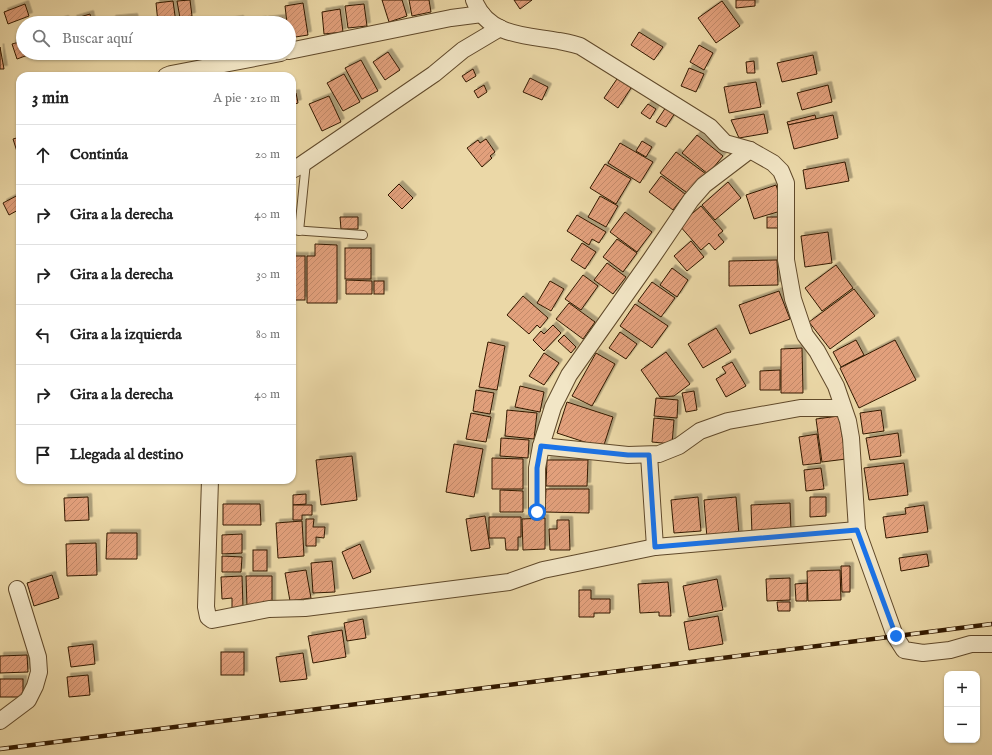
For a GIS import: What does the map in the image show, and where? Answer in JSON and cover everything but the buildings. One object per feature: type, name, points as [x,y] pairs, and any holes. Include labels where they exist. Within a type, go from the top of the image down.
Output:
[{"type":"street","points":[[474,0],[489,23],[515,35],[560,41],[580,46],[710,127],[725,143],[750,150],[773,163],[781,171],[786,183],[786,260],[793,299],[805,335],[828,368],[843,408],[851,438],[857,530],[896,636],[904,650],[923,653],[950,650],[971,644],[992,644]]},
{"type":"street","points":[[296,50],[446,19],[482,14]]},
{"type":"street","points":[[296,168],[434,74],[463,50],[500,28]]},
{"type":"street","points":[[181,72],[244,60]]},
{"type":"street","points":[[537,512],[537,468],[541,446],[553,407],[569,375],[652,259],[691,200],[704,185],[750,150]]},
{"type":"street","points":[[541,446],[628,455],[649,455],[669,451],[700,431],[728,421],[800,408],[843,408]]},
{"type":"street","points":[[649,455],[655,547]]},
{"type":"street","points":[[210,484],[206,607],[208,617],[212,620],[269,609],[305,608],[509,582],[543,570],[655,547],[857,530]]},
{"type":"street","points":[[0,721],[28,700],[40,672],[38,657],[17,589]]},
{"type":"lane","points":[[296,224],[306,162]]},
{"type":"lane","points":[[296,230],[363,235]]},
{"type":"railway","points":[[0,749],[992,624]]},
{"type":"route","points":[[537,512],[537,468],[541,446],[628,455],[649,455],[655,547],[857,530],[896,636]]}]
